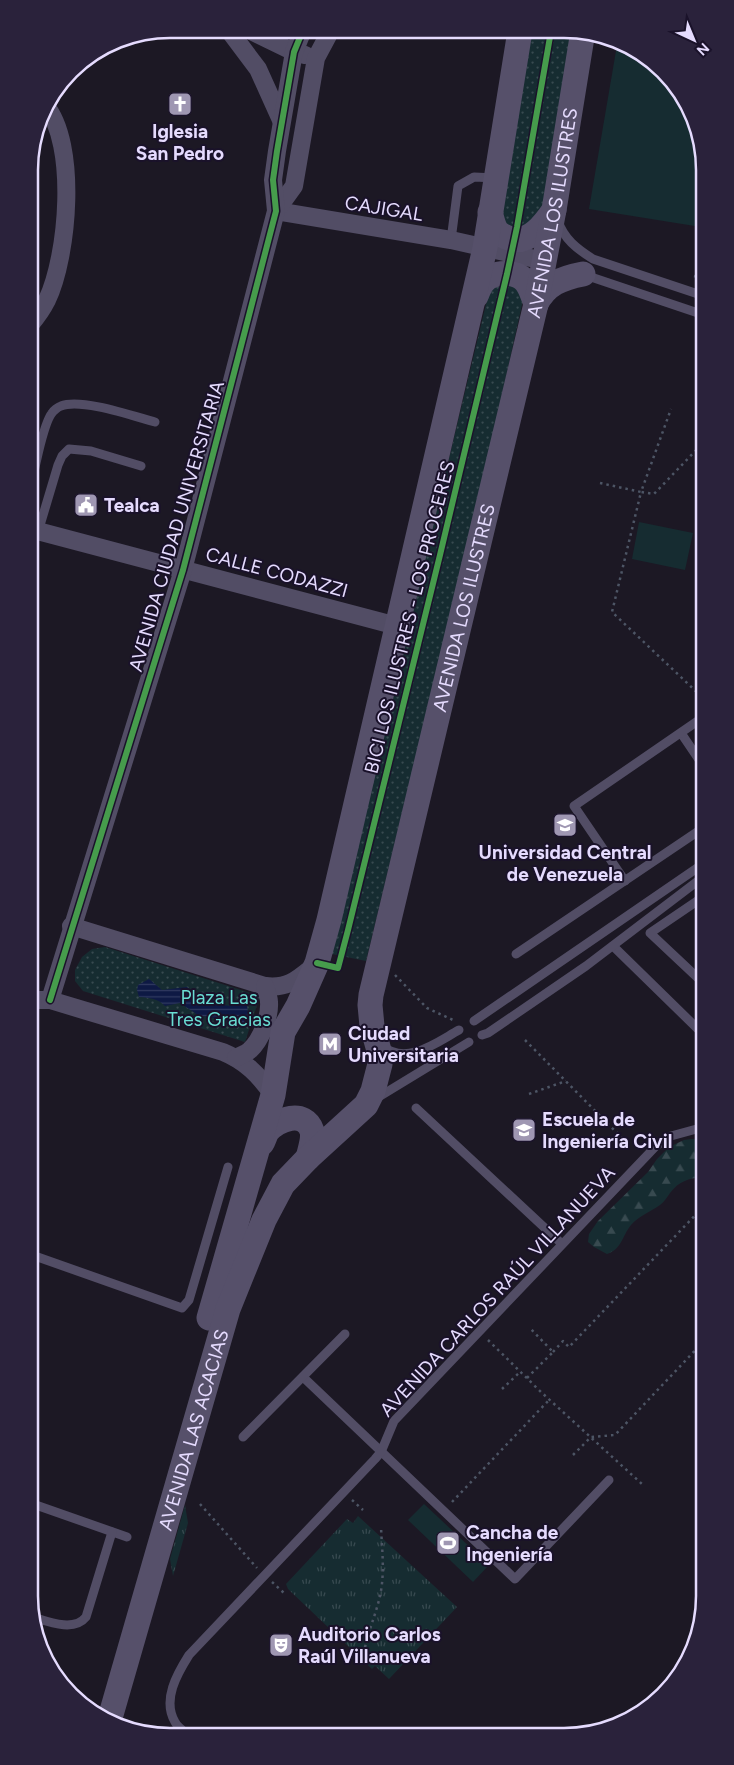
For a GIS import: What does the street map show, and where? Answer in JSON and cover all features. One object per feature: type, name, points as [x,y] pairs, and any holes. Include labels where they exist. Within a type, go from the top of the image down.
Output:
[{"type":"main road","points":[[252,1167],[273,1095],[283,1032],[298,1006],[317,963],[329,920],[486,248],[490,212],[519,37]]},
{"type":"main road","name":"AVENIDA LOS ILUSTRES","points":[[308,1158],[366,1105],[373,1091],[380,1064],[378,1042],[372,1026],[370,1005],[536,304],[562,267],[554,210],[582,39]]},
{"type":"main road","points":[[490,212],[498,232],[514,240],[530,236],[546,221],[554,210]]},
{"type":"main road","points":[[536,304],[546,288],[567,277],[562,267]]},
{"type":"main road","points":[[473,302],[479,287],[486,279],[498,274],[515,274],[526,281],[536,304]]},
{"type":"main road","points":[[252,1167],[266,1133],[279,1122],[293,1118],[302,1119],[311,1128],[312,1142],[308,1158]]},
{"type":"main road","name":"AVENIDA LAS ACACIAS","points":[[111,1714],[228,1309],[264,1220],[283,1184],[308,1158]]},
{"type":"main road","name":"AVENIDA LAS ACACIAS","points":[[97,1706],[252,1167]]},
{"type":"street","points":[[235,38],[258,69],[282,120]]},
{"type":"street","points":[[265,38],[294,52],[316,58]]},
{"type":"street","name":"AVENIDA CIUDAD UNIVERSITARIA","points":[[276,211],[272,180],[294,52],[300,38]]},
{"type":"street","name":"AVENIDA CIUDAD UNIVERSITARIA","points":[[294,52],[303,38]]},
{"type":"street","name":"AVENIDA CIUDAD UNIVERSITARIA","points":[[50,1000],[183,570],[276,211],[294,186],[316,58],[327,38]]},
{"type":"street","points":[[38,314],[47,301],[56,277],[63,243],[67,178],[61,141],[56,123],[50,113]]},
{"type":"street","name":"CAJIGAL","points":[[276,211],[452,240],[562,267]]},
{"type":"street","name":"CALLE CODAZZI","points":[[38,532],[398,626]]},
{"type":"street","points":[[72,926],[265,986],[278,988],[302,976],[317,963]]},
{"type":"street","points":[[236,1058],[255,1046],[262,1031],[268,1016],[270,1000],[265,986]]},
{"type":"street","points":[[37,1000],[50,1000],[236,1058],[255,1072],[273,1095]]},
{"type":"lane","points":[[452,240],[458,186],[474,177],[496,178]]},
{"type":"lane","points":[[554,210],[561,229],[577,249],[593,258],[696,293]]},
{"type":"lane","points":[[562,267],[696,312]]},
{"type":"lane","points":[[38,461],[46,425],[52,413],[61,406],[80,404],[114,410],[155,422]]},
{"type":"lane","points":[[38,521],[58,465],[62,456],[69,449],[91,451],[141,466]]},
{"type":"lane","points":[[625,880],[574,806],[696,722]]},
{"type":"lane","points":[[681,733],[696,755]]},
{"type":"lane","points":[[516,954],[696,833]]},
{"type":"lane","points":[[474,1021],[696,869]]},
{"type":"lane","points":[[482,1035],[488,1033],[578,972],[696,882]]},
{"type":"lane","points":[[696,902],[650,932],[696,976]]},
{"type":"lane","points":[[613,946],[696,1027]]},
{"type":"lane","points":[[378,1042],[386,1050],[396,1054],[406,1054],[423,1049],[459,1030]]},
{"type":"lane","points":[[366,1105],[469,1042]]},
{"type":"lane","points":[[416,1108],[562,1244]]},
{"type":"lane","name":"AVENIDA CARLOS RAÚL VILLANUEVA","points":[[180,1728],[175,1723],[170,1701],[179,1671],[189,1655],[381,1452],[394,1421],[656,1146],[671,1136],[696,1130]]},
{"type":"lane","points":[[37,1256],[182,1308],[189,1300],[228,1167]]},
{"type":"lane","points":[[243,1437],[345,1334]]},
{"type":"lane","points":[[303,1377],[515,1580],[609,1480]]},
{"type":"lane","points":[[37,1505],[127,1537]]},
{"type":"lane","points":[[40,1619],[74,1626],[86,1617],[112,1532]]},
{"type":"path","points":[[671,409],[641,492],[612,612],[696,691]]},
{"type":"path","points":[[600,483],[654,494],[696,451]]},
{"type":"path","points":[[381,958],[427,1008],[454,1021]]},
{"type":"path","points":[[525,1040],[625,1141]]},
{"type":"path","points":[[529,1094],[566,1081]]},
{"type":"path","points":[[527,1378],[563,1341],[569,1347],[696,1214]]},
{"type":"path","points":[[529,1327],[552,1352]]},
{"type":"path","points":[[494,1347],[549,1400],[642,1484]]},
{"type":"path","points":[[573,1455],[591,1438],[615,1435],[696,1349]]},
{"type":"path","points":[[502,1389],[520,1372]]},
{"type":"path","points":[[448,1506],[549,1400]]},
{"type":"path","points":[[200,1504],[251,1563],[284,1593]]},
{"type":"path","points":[[363,1660],[364,1644],[380,1597],[384,1568],[381,1527]]},
{"type":"green space","points":[[519,37],[581,39],[546,221],[497,232]]},
{"type":"green space","points":[[616,49],[631,55],[658,76],[679,103],[692,135],[695,152],[696,226],[589,209]]},
{"type":"green space","points":[[495,276],[527,282],[482,485],[366,961],[327,953],[377,758],[488,296]]},
{"type":"green space","points":[[639,522],[693,533],[685,570],[632,559]]},
{"type":"green space","name":"Plaza Las Tres Gracias","points":[[105,947],[260,996],[245,1042],[83,991],[75,981],[75,970],[82,957],[92,949]]},
{"type":"green space","points":[[696,1139],[696,1178],[681,1183],[673,1189],[661,1204],[634,1222],[619,1246],[612,1252],[607,1254],[588,1242],[589,1234],[598,1221],[648,1172],[669,1147],[684,1140]]},
{"type":"green space","name":"Cancha de Ingeniería","points":[[424,1504],[489,1565],[473,1582],[408,1520]]},
{"type":"green space","points":[[185,1505],[188,1523],[173,1576],[170,1559]]},
{"type":"green space","points":[[358,1516],[457,1607],[389,1679],[375,1666],[372,1669],[288,1589],[286,1584],[347,1519],[353,1523]]},
{"type":"water","points":[[149,979],[162,990],[187,987],[199,998],[206,996],[227,1006],[247,1006],[248,1011],[244,1024],[198,1015],[180,1003],[165,1006],[156,1000],[139,997],[138,985]]},
{"type":"cycle path","name":"BICI LOS ILUSTRES - LOS PROCERES","points":[[317,963],[338,968],[348,930],[507,274],[550,37]]},
{"type":"cycle path","points":[[50,1000],[183,570],[276,211],[273,180],[294,52],[300,38]]},
{"type":"place","name":"Iglesia San Pedro","points":[[180,104]]},
{"type":"place","name":"Tealca","points":[[86,505]]},
{"type":"place","name":"Universidad Central de Venezuela","points":[[565,825]]},
{"type":"place","name":"Ciudad Universitaria","points":[[330,1044]]},
{"type":"place","name":"Escuela de Ingeniería Civil","points":[[524,1130]]},
{"type":"place","name":"Cancha de Ingeniería","points":[[448,1543]]},
{"type":"place","name":"Auditorio Carlos Raúl Villanueva","points":[[281,1645]]}]
